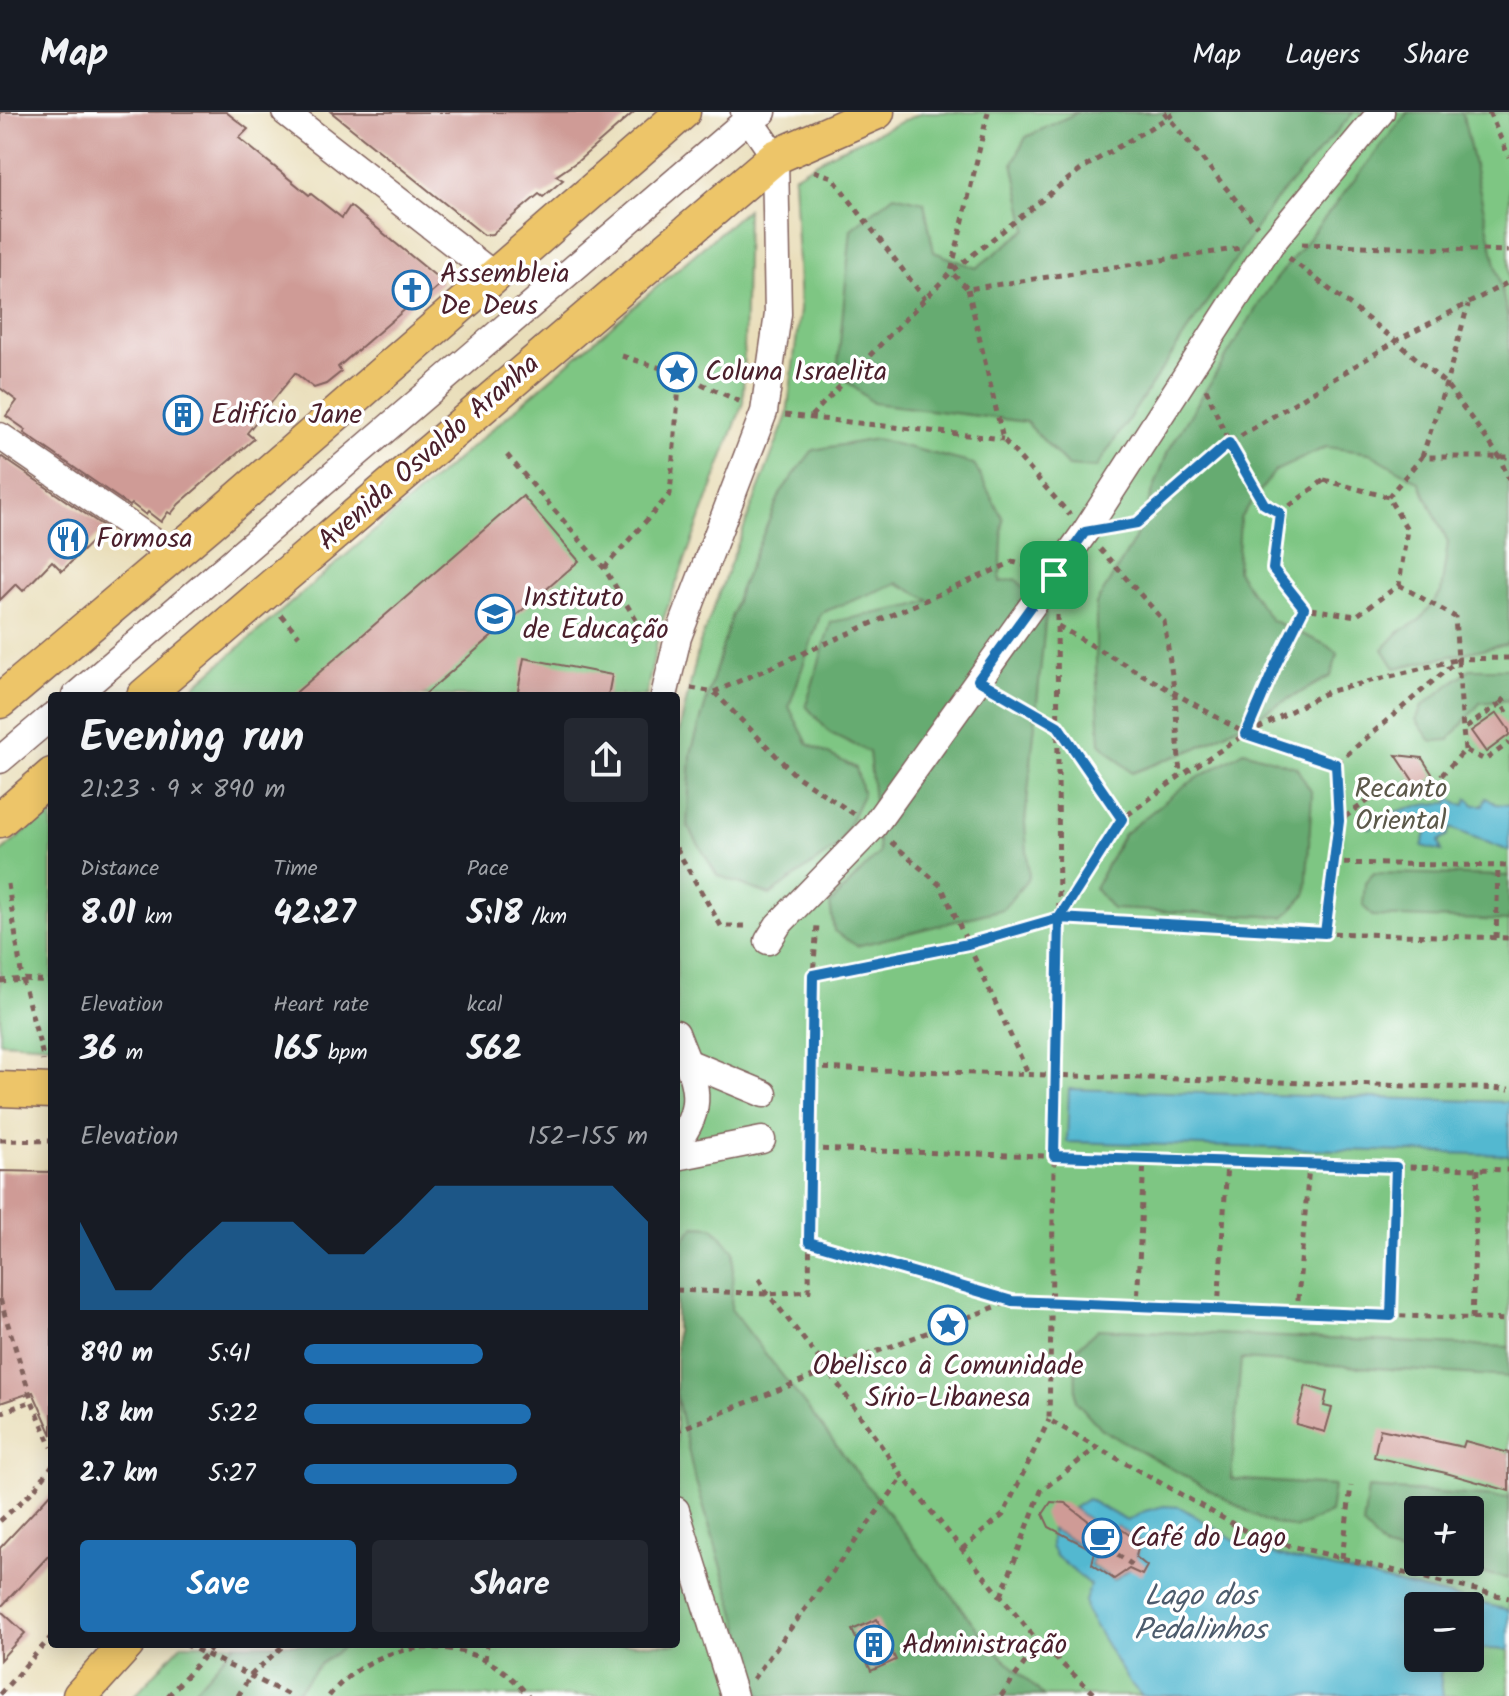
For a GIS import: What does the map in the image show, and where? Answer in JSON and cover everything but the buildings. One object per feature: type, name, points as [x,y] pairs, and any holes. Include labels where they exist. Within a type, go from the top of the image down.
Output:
[{"type":"main road","points":[[0,701],[683,112]]},
{"type":"main road","name":"Avenida Osvaldo Aranha","points":[[149,692],[775,157],[877,112]]},
{"type":"main road","points":[[0,820],[48,778]]},
{"type":"main road","points":[[0,1089],[48,1090]]},
{"type":"main road","points":[[80,1696],[123,1648]]},
{"type":"street","points":[[285,112],[495,276]]},
{"type":"street","points":[[768,941],[778,925],[874,826],[1085,532],[1271,244],[1381,112]]},
{"type":"street","points":[[80,692],[752,114],[775,157],[778,314],[764,412],[678,637],[666,689]]},
{"type":"street","points":[[0,436],[172,554]]},
{"type":"street","points":[[0,760],[48,719]]},
{"type":"street","points":[[682,1055],[764,1094]]},
{"type":"street","points":[[680,1138],[687,1130],[694,1108],[695,1084],[682,1055]]},
{"type":"street","points":[[680,1156],[762,1140]]},
{"type":"street","points":[[680,1521],[742,1690]]},
{"type":"path","points":[[951,272],[988,112]]},
{"type":"path","points":[[811,416],[951,272],[1081,169],[1166,114],[1177,112]]},
{"type":"path","points":[[1489,112],[1509,157]]},
{"type":"path","points":[[1166,114],[1271,244],[1446,384],[1499,456],[1509,480]]},
{"type":"path","points":[[775,157],[832,177],[925,299]]},
{"type":"path","points":[[951,272],[968,289],[1271,244],[1509,251]]},
{"type":"path","points":[[1085,532],[1137,523],[1229,443],[1396,341],[1509,282]]},
{"type":"path","points":[[1388,497],[1422,457],[1468,305]]},
{"type":"path","points":[[622,356],[680,374],[764,412],[1003,439]]},
{"type":"path","points":[[1195,360],[1229,443],[1264,504],[1280,513]]},
{"type":"path","points":[[604,568],[670,494],[680,374]]},
{"type":"path","points":[[507,455],[604,568],[655,650],[666,689]]},
{"type":"path","points":[[1422,457],[1509,457]]},
{"type":"path","points":[[1324,480],[1388,497],[1407,529],[1399,585],[1356,616],[1304,608],[1273,569],[1280,513],[1324,480]]},
{"type":"path","points":[[1339,821],[1382,791],[1427,785],[1439,778],[1465,750],[1455,617],[1399,585]]},
{"type":"path","points":[[1246,734],[1304,608]]},
{"type":"path","points":[[1058,626],[1246,734],[1336,764]]},
{"type":"path","points":[[962,1549],[1003,1515],[1049,1420],[1059,918],[1122,819],[1180,776],[1246,734],[1327,692],[1459,659],[1509,658]]},
{"type":"path","points":[[1336,764],[1459,659]]},
{"type":"path","points":[[978,680],[1058,726],[1122,819]]},
{"type":"path","points":[[1463,730],[1509,694]]},
{"type":"path","points":[[1501,703],[1509,715]]},
{"type":"path","points":[[1465,750],[1485,760],[1509,743]]},
{"type":"path","points":[[1325,933],[1339,821],[1336,764]]},
{"type":"path","points":[[1332,863],[1509,866]]},
{"type":"path","points":[[1496,938],[1498,866]]},
{"type":"path","points":[[8,884],[22,979],[48,1085]]},
{"type":"path","points":[[680,1290],[768,1294],[809,1291],[813,975],[968,944],[1059,918],[1325,933],[1509,938]]},
{"type":"path","points":[[0,981],[48,981]]},
{"type":"path","points":[[812,1068],[1509,1089]]},
{"type":"path","points":[[0,1140],[48,1141]]},
{"type":"path","points":[[810,1149],[1509,1170]]},
{"type":"path","points":[[1137,1306],[1144,1159]]},
{"type":"path","points":[[1218,1309],[1227,1162]]},
{"type":"path","points":[[1297,1312],[1309,1165]]},
{"type":"path","points":[[1391,1316],[1396,1167]]},
{"type":"path","points":[[1472,1319],[1478,1169]]},
{"type":"path","points":[[809,1242],[1012,1301],[1509,1320]]},
{"type":"path","points":[[759,1279],[903,1477],[1039,1643],[1097,1696]]},
{"type":"path","points":[[0,1299],[32,1401],[48,1438]]},
{"type":"path","points":[[680,1429],[1012,1301]]},
{"type":"path","points":[[0,1413],[32,1401]]},
{"type":"path","points":[[1049,1420],[1258,1538],[1509,1598]]},
{"type":"path","points":[[1001,1596],[1041,1491],[1097,1447]]},
{"type":"path","points":[[0,1521],[34,1490],[48,1471]]},
{"type":"path","points":[[742,1690],[903,1477]]},
{"type":"path","points":[[1342,1558],[1351,1486]]},
{"type":"path","points":[[1098,1541],[1134,1566]]},
{"type":"path","points":[[0,1694],[48,1640]]},
{"type":"path","points":[[1001,1696],[1039,1643]]},
{"type":"path","points":[[193,1648],[291,1696]]},
{"type":"path","points":[[168,1696],[212,1648]]},
{"type":"path","points":[[238,1696],[251,1675],[281,1648]]},
{"type":"path","points":[[329,1696],[342,1680],[374,1659],[410,1648],[449,1648],[485,1660],[518,1683],[528,1696]]},
{"type":"path","points":[[485,1660],[486,1648]]},
{"type":"green space","name":"Recanto Oriental","points":[[923,112],[1509,112],[1509,1696],[134,1696],[178,1648],[680,1648],[680,728],[700,643],[787,415],[800,310],[794,176],[834,152]]},
{"type":"green space","points":[[1078,112],[1354,112],[1273,203],[1096,468],[1068,466],[1026,422],[873,403],[837,373],[851,229],[894,195],[924,202],[934,252],[976,268],[1027,229],[1013,163],[1026,137]]},
{"type":"green space","points":[[1408,112],[1460,112],[1463,116],[1509,323],[1509,639],[1506,644],[1395,668],[1383,649],[1399,632],[1420,620],[1441,592],[1448,542],[1419,482],[1369,453],[1326,447],[1275,471],[1240,518],[1237,571],[1271,620],[1338,653],[1331,676],[1197,748],[1132,773],[1100,743],[1096,604],[1134,541],[1168,451],[1267,291]]},
{"type":"green space","points":[[747,209],[743,403],[660,628],[647,692],[188,692]]},
{"type":"green space","points":[[876,439],[974,464],[1003,519],[1000,582],[1016,579],[1046,613],[1025,823],[1029,878],[1003,909],[857,946],[834,931],[830,904],[879,853],[869,752],[830,733],[806,706],[831,622],[930,600],[897,583],[821,613],[789,707],[808,744],[856,768],[863,795],[839,845],[770,895],[717,875],[687,825],[691,753],[739,591],[781,492],[813,450]]},
{"type":"green space","points":[[1470,669],[1509,669],[1509,700],[1480,703],[1449,740],[1431,741],[1416,720],[1422,706]]},
{"type":"green space","points":[[1244,751],[1296,767],[1312,793],[1306,895],[1284,917],[1112,909],[1095,888],[1123,835],[1184,786]]},
{"type":"green space","points":[[48,812],[48,1045],[0,1042],[0,853]]},
{"type":"green space","points":[[1374,873],[1509,876],[1509,921],[1372,916],[1363,905],[1365,883]]},
{"type":"green space","points":[[695,1226],[713,1227],[734,1251],[731,1309],[990,1645],[1044,1696],[761,1696],[693,1472],[680,1412],[680,1243]]},
{"type":"green space","points":[[1098,1329],[1509,1347],[1509,1377],[1241,1359],[1231,1479],[1334,1486],[1330,1513],[1296,1528],[1265,1521],[1101,1429],[1076,1401],[1075,1350]]},
{"type":"green space","points":[[1368,1488],[1481,1496],[1404,1496],[1404,1554],[1386,1550],[1363,1526]]},
{"type":"green space","points":[[1484,1496],[1509,1498],[1509,1579],[1484,1573]]},
{"type":"green space","points":[[231,1648],[342,1648],[319,1665],[294,1696],[189,1696]]},
{"type":"water","points":[[1450,797],[1458,804],[1465,805],[1467,798],[1475,805],[1483,805],[1486,798],[1496,804],[1509,805],[1509,851],[1451,828],[1448,835],[1439,841],[1442,851],[1422,846],[1428,828],[1421,824],[1399,822],[1369,828],[1384,816],[1418,806],[1449,803]]},
{"type":"water","points":[[1069,1089],[1509,1102],[1509,1155],[1067,1142]]},
{"type":"water","name":"Lago dos Pedalinhos","points":[[1087,1499],[1127,1521],[1145,1511],[1164,1506],[1180,1507],[1250,1549],[1433,1592],[1404,1592],[1404,1672],[1441,1672],[1443,1696],[1142,1696],[1128,1681],[1086,1611],[1085,1601],[1090,1585],[1056,1556],[1051,1547],[1051,1529],[1095,1552],[1091,1565],[1114,1580],[1134,1566],[1139,1541],[1117,1526],[1107,1534],[1073,1508]]},
{"type":"water","name":"Lago dos Pedalinhos","points":[[1484,1604],[1509,1610],[1509,1650],[1484,1649]]},
{"type":"place","name":"Assembleia De Deus","points":[[412,290]]},
{"type":"place","name":"Coluna Israelita","points":[[677,372]]},
{"type":"place","name":"Edifício Jane","points":[[183,415]]},
{"type":"place","name":"Formosa","points":[[68,539]]},
{"type":"place","name":"Instituto de Educação","points":[[495,614]]},
{"type":"place","name":"Obelisco à Comunidade Sírio-Libanesa","points":[[948,1325]]},
{"type":"place","name":"Café do Lago","points":[[1102,1538]]},
{"type":"place","name":"Administração","points":[[874,1645]]},
{"type":"route","points":[[1054,575],[978,680],[1058,726],[1122,819],[1059,918],[968,944],[813,975],[809,1242],[1012,1301],[1391,1316],[1396,1167],[1054,1156],[1059,918],[1325,933],[1339,821],[1336,764],[1246,734],[1304,608],[1273,569],[1280,513],[1264,504],[1229,443],[1137,523],[1085,532],[1054,575]]}]
